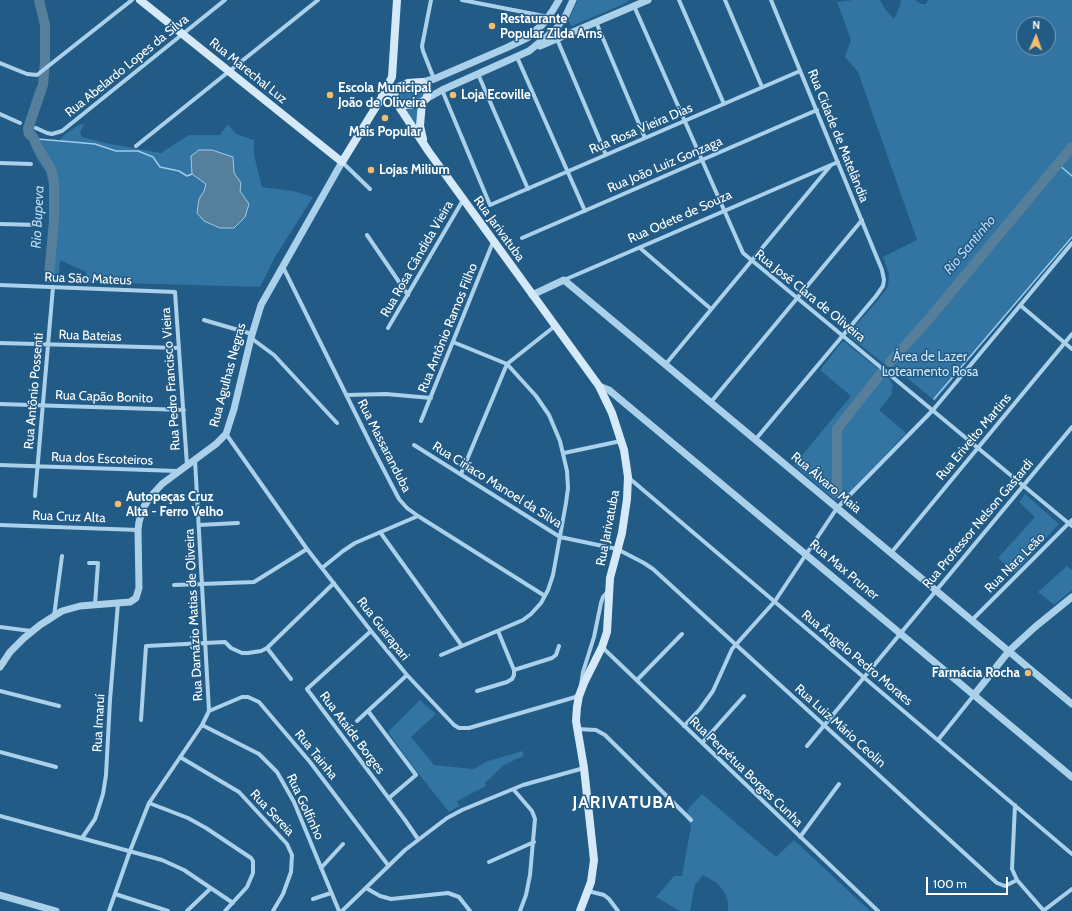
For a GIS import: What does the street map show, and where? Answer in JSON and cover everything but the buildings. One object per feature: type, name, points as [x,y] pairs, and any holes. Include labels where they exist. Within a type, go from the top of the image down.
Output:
[{"type":"main road","name":"Rua Marechal Luz","points":[[140,0],[342,162]]},
{"type":"main road","name":"Rua Jarivatuba","points":[[397,0],[391,80],[397,93],[429,152],[599,386],[612,413],[622,441],[628,477],[626,508],[618,549],[610,578],[608,625],[602,646],[580,694],[576,715],[594,852],[593,875],[580,911]]},
{"type":"main road","name":"Rua Jarivatuba","points":[[391,80],[397,93]]},
{"type":"main road","name":"Rua Agulhas Negras","points":[[342,162],[374,111],[391,80]]},
{"type":"main road","points":[[422,82],[415,82],[397,93],[404,105],[424,100]]},
{"type":"main road","name":"Rua Jarivatuba","points":[[422,82],[428,88],[428,93],[424,100],[420,126],[429,152]]},
{"type":"main road","name":"Rua Agulhas Negras","points":[[382,97],[397,93]]},
{"type":"main road","name":"Rua Agulhas Negras","points":[[374,111],[397,93]]},
{"type":"street","points":[[0,63],[32,76],[37,75],[132,0]]},
{"type":"street","name":"Rua Abelardo Lopes da Silva","points":[[36,128],[52,134],[62,131],[225,0]]},
{"type":"street","points":[[136,146],[318,0]]},
{"type":"street","points":[[432,0],[422,46],[434,79]]},
{"type":"street","points":[[462,0],[548,17]]},
{"type":"street","points":[[422,82],[434,79],[519,42],[534,32],[548,17],[559,0]]},
{"type":"street","points":[[529,51],[555,30],[566,15],[573,0]]},
{"type":"street","points":[[424,100],[442,90],[529,51],[648,0]]},
{"type":"street","points":[[678,0],[724,104]]},
{"type":"street","points":[[725,0],[762,87]]},
{"type":"street","name":"Rua Cidade de Matelândia","points":[[772,0],[882,270],[884,280],[880,292],[843,336]]},
{"type":"street","name":"Rua José Clara de Oliveira","points":[[634,6],[743,252],[1023,486],[1071,523]]},
{"type":"street","points":[[596,22],[645,138]]},
{"type":"street","points":[[557,39],[606,155]]},
{"type":"street","points":[[517,57],[585,210]]},
{"type":"street","name":"Rua Rosa Vieira Dias","points":[[442,90],[490,206],[800,71]]},
{"type":"street","points":[[478,74],[528,189]]},
{"type":"street","name":"Rua João Luiz Gonzaga","points":[[522,238],[817,110]]},
{"type":"street","points":[[0,114],[20,123]]},
{"type":"street","points":[[342,162],[370,189]]},
{"type":"street","name":"Rua Agulhas Negras","points":[[0,667],[17,645],[31,631],[68,608],[130,602],[136,598],[139,588],[138,530],[141,514],[147,502],[157,489],[216,444],[226,434],[234,409],[251,336],[261,305],[342,162]]},
{"type":"street","name":"Rua Odete de Souza","points":[[532,295],[838,162]]},
{"type":"street","points":[[0,163],[32,164]]},
{"type":"street","points":[[665,364],[832,164]]},
{"type":"street","name":"Rua Rosa Cândida Vieira","points":[[388,328],[463,200]]},
{"type":"street","points":[[710,402],[862,220]]},
{"type":"street","points":[[0,224],[40,225]]},
{"type":"street","points":[[367,235],[408,295]]},
{"type":"street","name":"Rua Antônio Ramos Filho","points":[[421,421],[493,242]]},
{"type":"street","points":[[684,726],[710,695],[718,682],[728,656],[736,644],[775,601],[837,508],[933,410],[1072,243]]},
{"type":"street","points":[[640,248],[711,309]]},
{"type":"street","name":"Rua Massaranduba","points":[[283,266],[395,493],[407,508],[418,516],[545,596]]},
{"type":"street","name":"Rua Álvaro Maia","points":[[564,280],[1072,703]]},
{"type":"street","name":"Rua São Mateus","points":[[0,285],[176,292]]},
{"type":"street","name":"Rua Antônio Possenti","points":[[35,496],[53,287]]},
{"type":"street","name":"Rua Pedro Francisco Vieira","points":[[176,292],[187,466]]},
{"type":"street","points":[[1020,305],[1072,349]]},
{"type":"street","points":[[204,320],[251,336],[274,355],[337,423]]},
{"type":"street","points":[[461,474],[507,364],[555,326]]},
{"type":"street","name":"Rua Erivelto Martins","points":[[891,552],[1072,334]]},
{"type":"street","points":[[756,440],[843,336]]},
{"type":"street","points":[[440,655],[498,632],[528,617],[536,610],[545,596],[553,575],[568,488],[564,452],[553,422],[544,406],[528,386],[507,364],[453,342]]},
{"type":"street","name":"Rua Bateias","points":[[0,343],[179,348]]},
{"type":"street","name":"Rua Max Pruner","points":[[599,386],[609,390],[1072,777]]},
{"type":"street","points":[[346,395],[386,394],[431,398]]},
{"type":"street","name":"Rua Capão Bonito","points":[[0,404],[184,410]]},
{"type":"street","name":"Rua Professor Nelson Gastardi","points":[[807,746],[1072,427]]},
{"type":"street","name":"Rua Guarapari","points":[[226,434],[322,568],[406,675],[450,722],[459,728],[464,729],[494,722],[580,694]]},
{"type":"street","points":[[564,452],[622,441]]},
{"type":"street","name":"Rua Ciríaco Manoel da Silva","points":[[414,444],[560,537],[618,549]]},
{"type":"street","name":"Rua Damázio Matias de Oliveira","points":[[109,911],[149,803],[202,725],[209,711],[195,460]]},
{"type":"street","name":"Rua dos Escoteiros","points":[[0,465],[179,472]]},
{"type":"street","name":"Rua Ângelo Pedro Moraes","points":[[628,477],[1072,854]]},
{"type":"street","points":[[322,568],[350,546],[418,516]]},
{"type":"street","points":[[199,525],[238,523]]},
{"type":"street","name":"Rua Nara Leão","points":[[972,620],[1071,523]]},
{"type":"street","name":"Rua Cruz Alta","points":[[0,525],[138,530]]},
{"type":"street","points":[[380,532],[462,646]]},
{"type":"street","points":[[174,585],[254,582],[307,548]]},
{"type":"street","name":"Rua Luiz Mário Ceolin","points":[[618,549],[653,569],[997,883],[1004,886],[1017,880]]},
{"type":"street","points":[[54,616],[62,556]]},
{"type":"street","points":[[89,563],[98,563],[95,605]]},
{"type":"street","points":[[141,720],[146,646],[226,642],[231,648],[242,653],[255,652],[267,648],[334,583]]},
{"type":"street","points":[[580,694],[581,679],[594,637],[601,603],[603,597],[609,591]]},
{"type":"street","points":[[938,740],[1009,651],[1072,596]]},
{"type":"street","name":"Rua Imaruí","points":[[82,838],[97,813],[103,794],[106,775],[110,700],[118,603]]},
{"type":"street","points":[[0,627],[31,631]]},
{"type":"street","name":"Rua Ataíde Borges","points":[[371,631],[307,689],[418,839]]},
{"type":"street","points":[[477,692],[509,680],[513,677],[514,670],[498,632]]},
{"type":"street","points":[[637,680],[682,634]]},
{"type":"street","points":[[514,670],[552,658],[556,655],[559,646]]},
{"type":"street","name":"Rua Perpétua Borges Cunha","points":[[602,646],[878,911]]},
{"type":"street","points":[[267,648],[291,678]]},
{"type":"street","points":[[357,721],[406,675]]},
{"type":"street","points":[[0,691],[59,706]]},
{"type":"street","points":[[702,743],[744,696]]},
{"type":"street","name":"Rua Tainha","points":[[209,711],[242,697],[248,697],[259,702],[314,767],[388,865]]},
{"type":"street","points":[[368,711],[416,775],[389,798]]},
{"type":"street","name":"Rua Golfinho","points":[[202,725],[248,747],[259,754],[271,765],[282,780],[294,802],[331,893],[340,911]]},
{"type":"street","points":[[578,729],[596,730],[605,734],[691,820]]},
{"type":"street","points":[[0,752],[56,767]]},
{"type":"street","name":"Rua Sereia","points":[[180,757],[239,792],[287,844],[292,855],[291,872],[283,894],[273,911]]},
{"type":"street","points":[[340,911],[366,888],[388,865],[440,822],[513,789],[584,768]]},
{"type":"street","points":[[800,837],[839,784]]},
{"type":"street","points":[[513,789],[534,815],[535,822],[529,884],[520,911]]},
{"type":"street","points":[[149,803],[188,818],[206,828],[251,858],[254,865],[251,879],[247,886],[225,911]]},
{"type":"street","points":[[1015,806],[1012,863],[1013,873],[1017,880],[1044,911],[1072,889]]},
{"type":"street","points":[[0,816],[130,851],[174,865],[233,903]]},
{"type":"street","points":[[489,862],[534,842]]},
{"type":"street","points":[[322,868],[343,844]]},
{"type":"street","points":[[187,911],[211,888]]},
{"type":"street","points":[[366,888],[380,896],[391,899],[442,893],[454,894],[464,902],[470,911]]},
{"type":"street","points":[[588,891],[604,895],[618,911]]},
{"type":"street","points":[[314,899],[331,893]]},
{"type":"street","points":[[115,894],[168,911]]},
{"type":"street","points":[[0,895],[56,911]]},
{"type":"green space","points":[[578,0],[629,0],[626,3],[572,26],[568,20]]},
{"type":"green space","name":"Área de Lazer Loteamento Rosa","points":[[853,0],[880,0],[885,9],[894,19],[901,0],[915,0],[921,4],[926,4],[928,0],[1072,0],[1072,235],[935,401],[894,367],[887,366],[849,336],[849,333],[879,299],[888,286],[889,274],[883,257],[917,240],[858,72],[845,57],[851,40],[837,2]]},
{"type":"green space","points":[[48,85],[35,115],[35,130],[38,139],[59,141],[65,134],[79,125],[84,124],[80,133],[82,137],[105,143],[161,153],[189,135],[220,135],[228,124],[236,134],[254,140],[254,155],[262,187],[293,191],[313,197],[275,257],[260,287],[87,282],[86,272],[60,260],[58,283],[46,283],[51,194],[46,172],[37,159],[23,127],[36,87]]},
{"type":"green space","points":[[410,86],[422,87],[424,94],[422,98],[417,100],[401,100],[399,97],[400,93]]},
{"type":"green space","points":[[418,106],[419,131],[405,110]]},
{"type":"green space","points":[[842,342],[845,342],[889,378],[893,386],[891,395],[879,410],[906,433],[852,490],[841,500],[836,500],[794,465],[851,396],[820,370]]},
{"type":"green space","points":[[1025,494],[1059,524],[1015,573],[998,558],[1035,517],[1019,502]]},
{"type":"green space","points":[[1067,566],[1072,570],[1072,590],[1054,605],[1038,592]]},
{"type":"green space","points":[[420,700],[436,714],[411,737],[434,765],[473,769],[488,761],[523,751],[523,756],[504,765],[485,783],[486,786],[457,801],[459,806],[449,812],[388,732]]},
{"type":"green space","points":[[702,794],[776,857],[794,840],[870,911],[728,911],[728,903],[725,893],[717,883],[703,875],[695,885],[690,911],[680,911],[656,897],[674,876],[682,876],[691,826],[686,817],[688,809]]},
{"type":"shaded area","points":[[199,150],[212,150],[233,157],[234,173],[241,183],[240,191],[249,204],[245,217],[234,228],[220,228],[204,221],[197,213],[199,199],[206,184],[192,174],[191,156]]},
{"type":"waterway","name":"Rio Bupeva","points":[[39,0],[45,25],[45,62],[43,85],[28,129],[29,134],[33,137],[51,169],[54,181],[54,220],[49,276]]},
{"type":"waterway","points":[[33,137],[38,139],[95,144],[116,151],[138,151],[153,157],[160,167],[179,171],[187,176],[192,174]]},
{"type":"waterway","name":"Rio Santinho","points":[[890,362],[928,320],[1072,147]]},
{"type":"waterway","points":[[1058,164],[1072,176]]},
{"type":"waterway","points":[[934,399],[1072,237]]},
{"type":"waterway","name":"Rio Santinho","points":[[837,492],[837,429],[882,372]]},
{"type":"place","name":"Restaurante Popular Zilda Arns","points":[[492,26]]},
{"type":"place","name":"Escola Municipal João de Oliveira","points":[[330,95]]},
{"type":"place","name":"Loja Ecoville","points":[[453,95]]},
{"type":"place","name":"Mais Popular","points":[[385,118]]},
{"type":"place","name":"Lojas Milium","points":[[371,170]]},
{"type":"place","name":"Autopeças Cruz Alta - Ferro Velho","points":[[118,504]]},
{"type":"place","name":"Farmácia Rocha","points":[[1028,673]]},
{"type":"district","name":"JARIVATUBA","points":[[624,803]]}]
